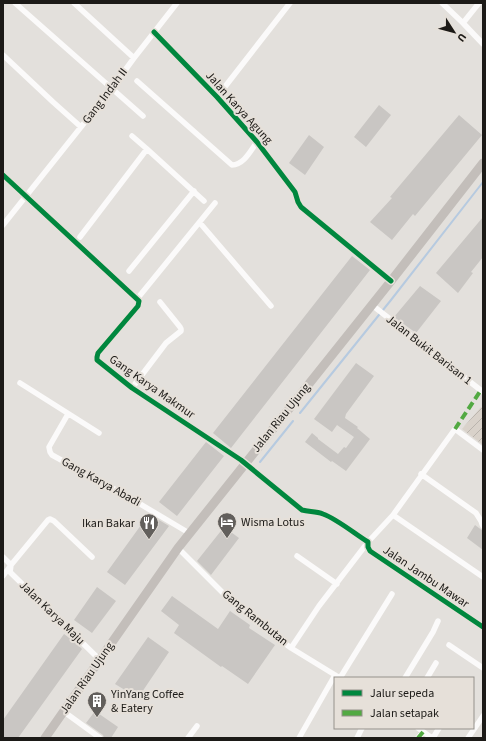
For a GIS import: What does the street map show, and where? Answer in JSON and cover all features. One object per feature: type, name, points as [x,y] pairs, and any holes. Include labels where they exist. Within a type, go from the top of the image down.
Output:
[{"type":"main road","name":"Jalan Riau Ujung","points":[[45,738],[189,533],[374,306],[390,281],[483,163]]},
{"type":"street","points":[[15,3],[143,116]]},
{"type":"street","points":[[74,3],[134,58]]},
{"type":"street","name":"Gang Indah II","points":[[26,197],[177,3]]},
{"type":"street","points":[[217,97],[290,3]]},
{"type":"street","points":[[442,3],[464,23],[483,44]]},
{"type":"street","points":[[464,23],[479,3]]},
{"type":"street","name":"Jalan Karya Agung","points":[[154,32],[217,97],[257,142],[295,192],[301,207],[390,281]]},
{"type":"street","points":[[3,55],[81,127]]},
{"type":"street","points":[[137,81],[232,165],[242,162],[257,142]]},
{"type":"street","points":[[132,136],[204,201]]},
{"type":"street","points":[[80,237],[147,149]]},
{"type":"street","points":[[3,175],[138,299],[216,203]]},
{"type":"street","points":[[129,271],[194,191]]},
{"type":"street","points":[[3,224],[26,197]]},
{"type":"street","points":[[200,223],[271,306]]},
{"type":"street","name":"Gang Karya Makmur","points":[[138,299],[138,306],[98,353],[97,360],[132,388],[245,464]]},
{"type":"street","points":[[132,388],[166,342],[181,329],[160,302]]},
{"type":"street","name":"Jalan Bukit Barisan 1","points":[[374,306],[483,392]]},
{"type":"street","points":[[20,383],[100,433]]},
{"type":"street","name":"Gang Karya Abadi","points":[[68,414],[49,447],[52,455],[126,495],[189,533]]},
{"type":"street","name":"Jalan Jambu Mawar","points":[[483,450],[455,429],[393,515],[368,542],[370,551],[483,627]]},
{"type":"street","name":"Jalan Jambu Mawar","points":[[245,464],[302,510],[308,512],[319,512],[331,517],[368,542]]},
{"type":"street","points":[[422,474],[476,513],[483,526]]},
{"type":"street","points":[[393,515],[483,577]]},
{"type":"street","points":[[3,576],[50,519],[54,521],[92,557]]},
{"type":"street","points":[[291,648],[319,606],[368,542]]},
{"type":"street","name":"Gang Rambutan","points":[[178,548],[226,596],[251,618],[291,648],[339,677]]},
{"type":"street","points":[[297,556],[337,584]]},
{"type":"street","name":"Jalan Karya Maju","points":[[3,557],[11,565],[10,572],[100,660]]},
{"type":"street","points":[[339,677],[392,594]]},
{"type":"street","points":[[406,677],[438,621]]},
{"type":"street","points":[[449,645],[483,668]]},
{"type":"street","points":[[428,677],[436,663]]},
{"type":"street","points":[[299,738],[334,685]]},
{"type":"street","points":[[63,711],[100,738]]},
{"type":"street","points":[[468,738],[483,716]]},
{"type":"street","points":[[188,738],[197,726]]},
{"type":"street","points":[[357,738],[362,729]]},
{"type":"street","points":[[419,729],[432,738],[438,729]]},
{"type":"street","points":[[418,738],[423,732]]},
{"type":"shaded area","points":[[481,407],[483,408],[483,445],[462,429]]},
{"type":"building","points":[[379,105],[391,115],[366,147],[354,137]]},
{"type":"building","points":[[459,115],[482,135],[415,216],[413,214],[392,240],[370,222],[392,198],[390,197]]},
{"type":"building","points":[[309,135],[324,147],[305,175],[289,163]]},
{"type":"building","points":[[483,217],[483,257],[471,272],[473,273],[458,293],[436,273]]},
{"type":"building","points":[[352,256],[370,270],[231,448],[213,433]]},
{"type":"building","points":[[420,286],[441,301],[416,333],[394,317]]},
{"type":"building","points":[[356,363],[374,376],[346,414],[345,418],[358,427],[357,428],[370,439],[346,471],[332,461],[331,462],[305,442],[312,433],[338,454],[344,447],[346,448],[354,437],[337,425],[332,432],[314,419]]},
{"type":"building","points":[[206,442],[224,456],[177,516],[159,502]]},
{"type":"building","points":[[149,514],[169,526],[125,585],[107,572]]},
{"type":"building","points":[[475,525],[483,531],[483,550],[467,538]]},
{"type":"building","points":[[224,527],[239,538],[211,575],[197,561]]},
{"type":"building","points":[[97,587],[116,601],[92,633],[74,620]]},
{"type":"building","points":[[172,596],[218,629],[230,611],[250,625],[249,628],[275,645],[248,684],[222,666],[221,667],[174,633],[179,625],[161,611]]},
{"type":"building","points":[[64,634],[82,649],[18,738],[3,738],[3,720]]},
{"type":"building","points":[[148,637],[169,652],[138,698],[115,684]]},
{"type":"building","name":"YinYang Coffee & Eatery","points":[[95,711],[118,727],[111,738],[104,738],[103,735],[86,723]]},
{"type":"waterway","points":[[300,413],[483,182]]},
{"type":"waterway","points":[[260,462],[293,421]]},
{"type":"marked path","points":[[455,429],[481,390]]},
{"type":"marked path","points":[[418,738],[423,732]]},
{"type":"cycle path","points":[[154,32],[217,97],[257,142],[295,192],[301,207],[391,281]]},
{"type":"cycle path","points":[[3,175],[139,301],[138,306],[98,353],[97,360],[132,388],[241,460],[302,510],[320,513],[340,523],[368,542],[370,551],[483,627]]},
{"type":"place","name":"Wisma Lotus","points":[[227,539]]},
{"type":"place","name":"Ikan Bakar","points":[[149,540]]},
{"type":"place","name":"YinYang Coffee & Eatery","points":[[97,718]]}]
